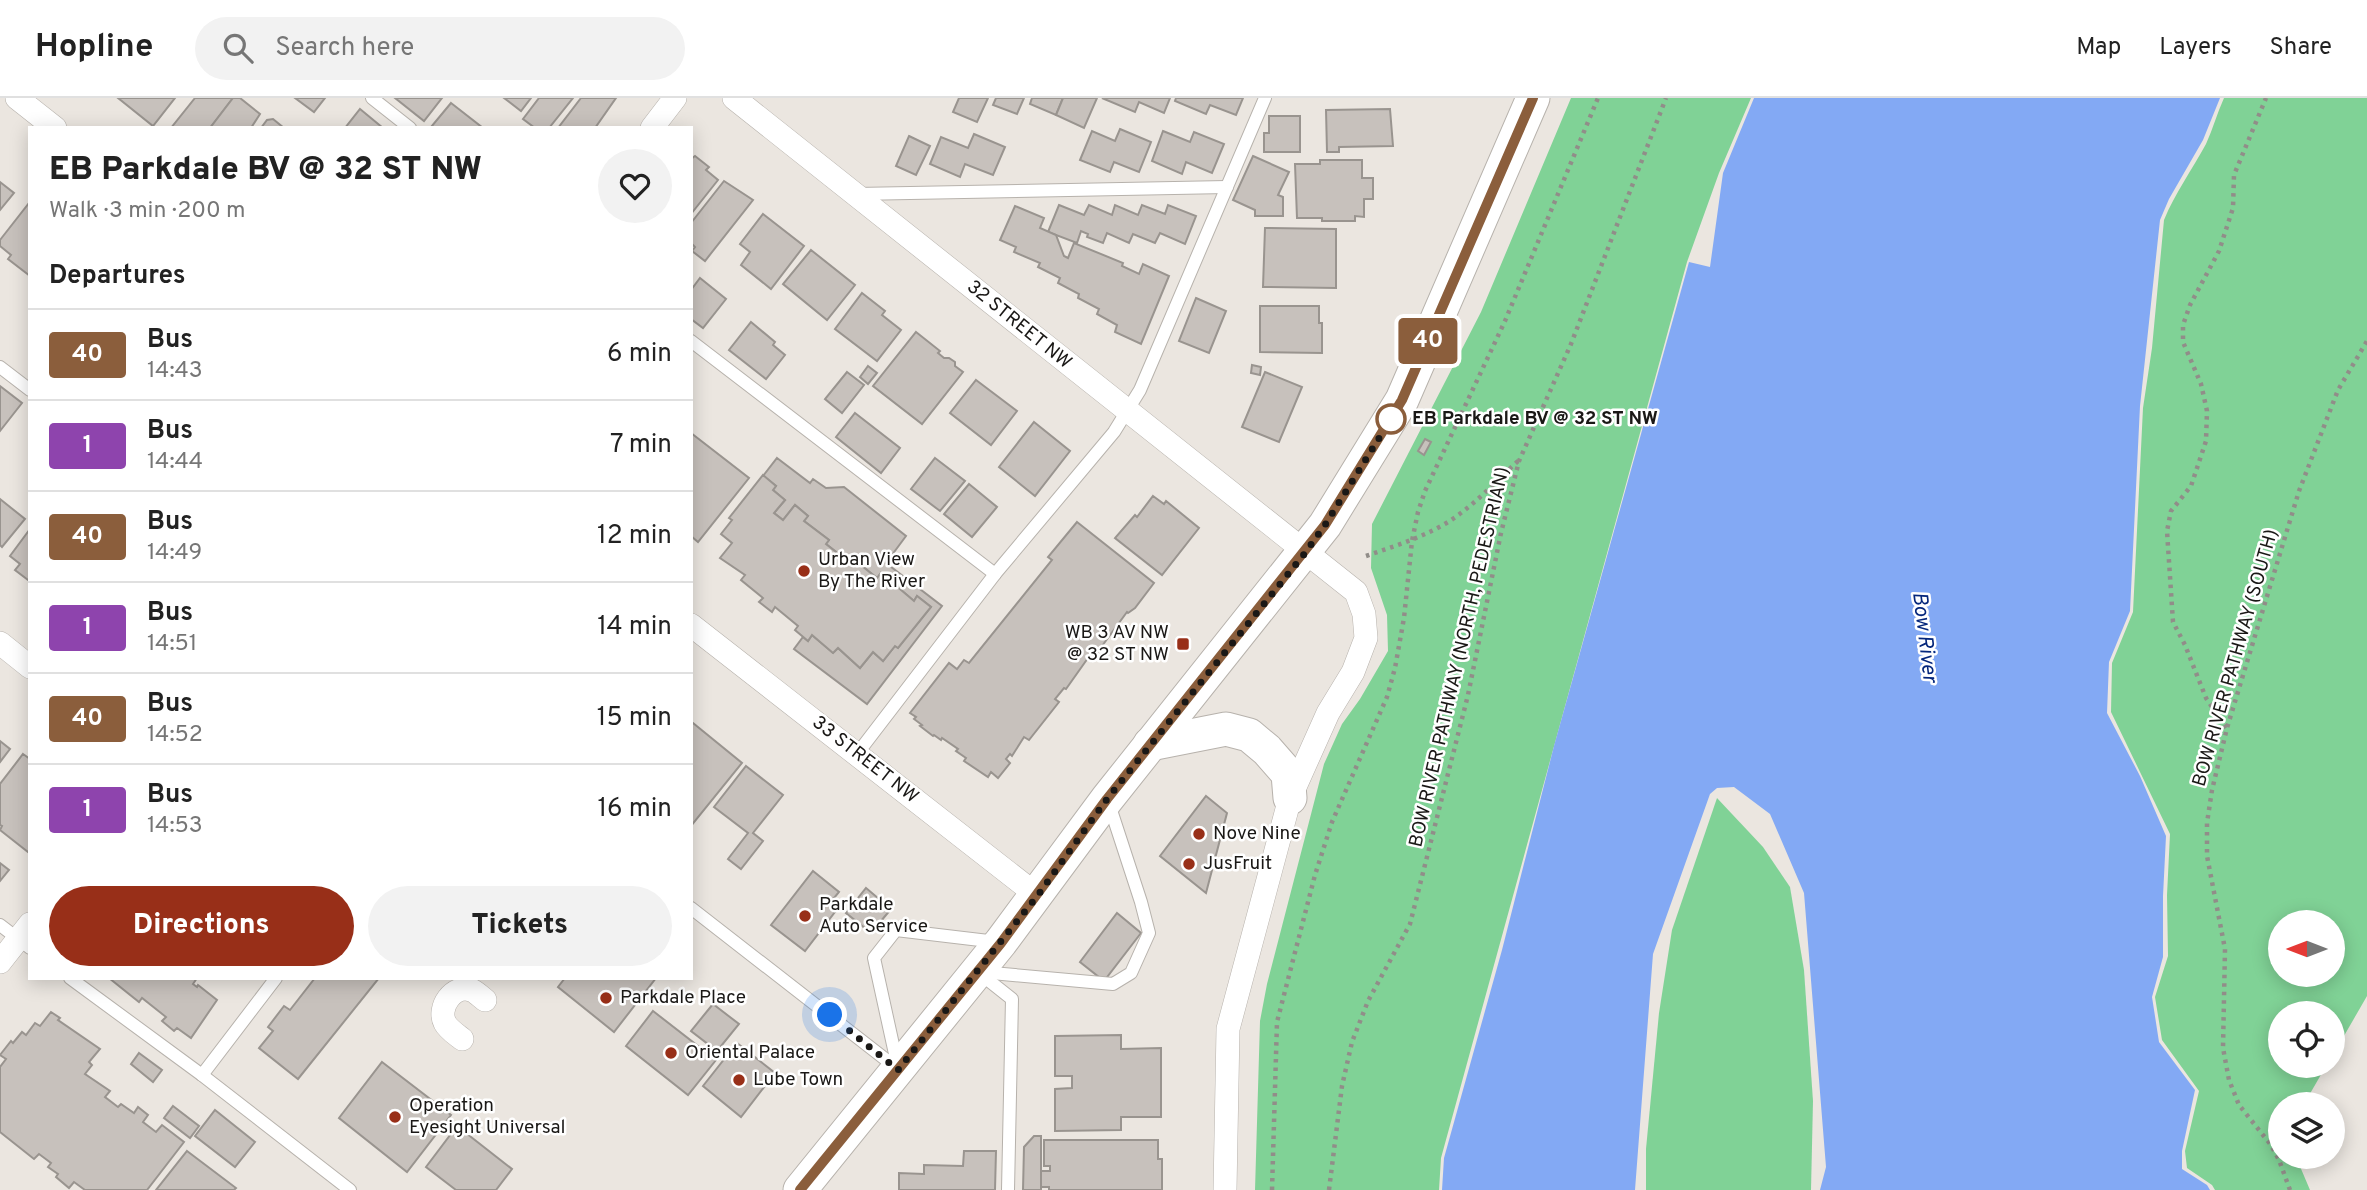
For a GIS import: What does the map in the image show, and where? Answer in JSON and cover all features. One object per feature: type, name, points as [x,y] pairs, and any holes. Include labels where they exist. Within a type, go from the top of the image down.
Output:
[{"type":"main road","points":[[800,1190],[1001,943],[1107,799],[1325,525],[1402,400],[1533,98]]},
{"type":"main road","points":[[1150,744],[1226,729],[1249,735],[1267,750],[1288,774],[1290,798]]},
{"type":"street","points":[[17,98],[52,126]]},
{"type":"street","points":[[654,126],[675,98]]},
{"type":"street","name":"32 STREET NW","points":[[734,98],[1356,592],[1364,614],[1366,638],[1353,672],[1328,713],[1290,798],[1228,1029],[1225,1190]]},
{"type":"street","name":"33 STREET NW","points":[[693,627],[1038,895]]},
{"type":"street","points":[[0,643],[28,665]]},
{"type":"street","points":[[0,962],[19,934]]},
{"type":"street","points":[[462,1039],[445,1024],[443,1011],[447,1000],[458,990],[470,990],[485,1000]]},
{"type":"lane","points":[[372,98],[407,126]]},
{"type":"lane","points":[[857,754],[995,575],[1127,412],[1140,390],[1265,98]]},
{"type":"lane","points":[[856,194],[1227,187]]},
{"type":"lane","points":[[693,343],[995,575]]},
{"type":"lane","points":[[0,367],[28,388]]},
{"type":"lane","points":[[977,972],[1112,984],[1131,973],[1149,933],[1107,799]]},
{"type":"lane","points":[[693,910],[898,1070]]},
{"type":"lane","points":[[898,1070],[874,958],[895,930],[1001,943]]},
{"type":"lane","points":[[977,972],[1012,999],[1007,1190]]},
{"type":"lane","points":[[73,980],[202,1075],[350,1190]]},
{"type":"lane","points":[[202,1075],[274,980]]},
{"type":"path","points":[[1272,1190],[1277,1022],[1315,875],[1332,822],[1387,697],[1404,618],[1412,541],[1418,512],[1425,491],[1505,321],[1598,98]]},
{"type":"path","name":"BOW RIVER PATHWAY (NORTH, PEDESTRIAN)","points":[[1329,1190],[1342,1086],[1352,1042],[1368,1001],[1410,925],[1468,695],[1501,533],[1519,461],[1571,344],[1666,98]]},
{"type":"path","points":[[2227,728],[2206,698],[2173,622],[2168,531],[2171,511],[2191,486],[2206,440],[2207,411],[2200,384],[2183,342],[2183,325],[2190,305],[2219,251],[2233,208],[2234,175],[2266,98]]},
{"type":"path","name":"BOW RIVER PATHWAY (SOUTH)","points":[[2290,1190],[2271,1145],[2239,1105],[2229,1080],[2223,1048],[2225,949],[2207,856],[2207,822],[2227,728],[2299,491],[2338,390],[2367,341]]},
{"type":"path","points":[[1366,555],[1412,541],[1444,525],[1464,511],[1519,461]]},
{"type":"green space","points":[[1571,98],[1751,98],[1719,173],[1687,262],[1441,1158],[1439,1190],[1255,1190],[1260,1021],[1267,984],[1324,764],[1342,724],[1388,651],[1387,615],[1371,568],[1372,524],[1481,312]]},
{"type":"green space","points":[[2224,98],[2367,98],[2367,996],[2345,1034],[2345,1001],[2268,1001],[2268,1078],[2319,1078],[2311,1092],[2268,1092],[2268,1169],[2301,1169],[2310,1190],[2215,1190],[2187,1168],[2185,1151],[2199,1091],[2162,1040],[2155,997],[2168,956],[2170,834],[2111,712],[2112,663],[2133,612],[2143,408],[2152,348],[2164,220],[2206,144]]},
{"type":"green space","points":[[1717,798],[1763,847],[1790,887],[1804,970],[1813,1101],[1811,1190],[1646,1190],[1646,1149],[1659,1013],[1672,930]]},
{"type":"water","name":"Bow River","points":[[1754,98],[2220,98],[2203,140],[2160,220],[2140,406],[2130,611],[2109,662],[2107,713],[2140,776],[2166,836],[2163,957],[2152,997],[2159,1042],[2195,1090],[2182,1151],[2182,1169],[2207,1185],[2210,1190],[1820,1190],[1826,1167],[1804,893],[1770,814],[1734,787],[1717,788],[1710,794],[1653,954],[1635,1190],[1442,1190],[1444,1158],[1502,950],[1554,746],[1689,262],[1710,267],[1723,173]]},
{"type":"building","points":[[118,98],[175,98],[153,126]]},
{"type":"building","points":[[195,98],[233,98],[212,126],[173,126]]},
{"type":"building","points":[[233,98],[240,98],[260,114],[252,126],[212,126]]},
{"type":"building","points":[[295,98],[325,98],[314,112]]},
{"type":"building","points":[[395,98],[442,98],[424,121]]},
{"type":"building","points":[[504,98],[531,98],[521,111]]},
{"type":"building","points":[[539,98],[573,98],[551,126],[532,126],[523,119]]},
{"type":"building","points":[[581,98],[616,98],[596,126],[560,126]]},
{"type":"building","points":[[959,98],[988,98],[977,122],[953,112]]},
{"type":"building","points":[[996,98],[1024,98],[1017,114],[993,105]]},
{"type":"building","points":[[1032,98],[1063,98],[1056,115],[1030,104]]},
{"type":"building","points":[[1063,98],[1097,98],[1084,128],[1056,115]]},
{"type":"building","points":[[1102,98],[1170,98],[1164,113],[1139,102],[1135,112]]},
{"type":"building","points":[[1176,98],[1243,98],[1236,115],[1210,105],[1206,114],[1175,101]]},
{"type":"building","points":[[451,103],[480,126],[432,126]]},
{"type":"building","points":[[360,109],[381,126],[347,126]]},
{"type":"building","points":[[1390,109],[1393,146],[1339,147],[1339,152],[1327,152],[1326,110]]},
{"type":"building","points":[[1269,116],[1300,116],[1300,152],[1264,152],[1264,133],[1269,133]]},
{"type":"building","points":[[273,119],[282,126],[262,126],[267,120]]},
{"type":"building","points":[[1120,129],[1151,142],[1139,172],[1114,162],[1110,172],[1080,160],[1092,131],[1115,141]]},
{"type":"building","points":[[1163,131],[1190,142],[1194,132],[1224,144],[1212,173],[1186,162],[1182,174],[1152,161]]},
{"type":"building","points":[[974,134],[1005,147],[993,175],[965,164],[960,177],[930,164],[941,137],[968,148]]},
{"type":"building","points":[[909,136],[930,146],[916,175],[896,166]]},
{"type":"building","points":[[695,156],[709,167],[706,170],[718,180],[693,211]]},
{"type":"building","points":[[1253,156],[1289,172],[1278,195],[1283,197],[1283,216],[1255,216],[1255,210],[1233,200]]},
{"type":"building","points":[[1320,160],[1362,160],[1362,178],[1373,178],[1373,199],[1364,199],[1364,217],[1355,216],[1355,221],[1297,218],[1295,164],[1320,164]]},
{"type":"building","points":[[724,181],[753,200],[705,261],[693,252],[693,220]]},
{"type":"building","points":[[0,182],[14,193],[0,210]]},
{"type":"building","points":[[28,204],[28,274],[8,259],[11,255],[0,246],[0,240]]},
{"type":"building","points":[[1059,205],[1084,215],[1089,205],[1112,215],[1115,205],[1138,215],[1142,205],[1165,214],[1168,205],[1196,216],[1185,244],[1160,233],[1155,243],[1133,234],[1129,243],[1107,233],[1103,243],[1087,237],[1088,234],[1081,231],[1077,243],[1048,232]]},
{"type":"building","points":[[1015,206],[1044,218],[1040,228],[1056,235],[1064,256],[1068,258],[1074,243],[1123,263],[1122,266],[1139,274],[1143,264],[1169,276],[1141,344],[1115,332],[1117,325],[1097,314],[1099,309],[1058,283],[1060,278],[1038,267],[1040,263],[1014,252],[1016,247],[1000,240]]},
{"type":"building","points":[[763,214],[804,246],[771,289],[741,265],[750,252],[740,244]]},
{"type":"building","points":[[1265,228],[1336,229],[1336,288],[1263,287]]},
{"type":"building","points":[[811,250],[855,285],[827,320],[783,284]]},
{"type":"building","points":[[700,278],[726,299],[703,328],[693,320],[693,287]]},
{"type":"building","points":[[862,293],[885,311],[882,315],[901,330],[877,361],[835,329]]},
{"type":"building","points":[[1196,298],[1226,311],[1209,353],[1179,341]]},
{"type":"building","points":[[1260,306],[1319,306],[1322,353],[1260,352]]},
{"type":"building","points":[[751,322],[775,342],[773,345],[785,355],[766,379],[729,350]]},
{"type":"building","points":[[916,332],[940,351],[938,353],[944,358],[955,362],[955,366],[963,372],[922,424],[873,386]]},
{"type":"building","points":[[1252,365],[1261,367],[1260,375],[1251,373]]},
{"type":"building","points":[[868,366],[877,373],[868,384],[860,377]]},
{"type":"building","points":[[847,372],[864,385],[842,413],[825,399]]},
{"type":"building","points":[[1265,372],[1302,387],[1279,442],[1242,427]]},
{"type":"building","points":[[976,380],[1017,411],[991,445],[950,413]]},
{"type":"building","points":[[0,386],[22,403],[0,431]]},
{"type":"building","points":[[855,413],[900,448],[881,473],[836,437]]},
{"type":"building","points":[[1034,422],[1070,451],[1035,496],[999,467]]},
{"type":"building","points":[[693,435],[749,478],[698,542],[693,538]]},
{"type":"building","points":[[1425,439],[1431,442],[1424,455],[1418,451]]},
{"type":"building","points":[[777,458],[810,483],[813,479],[826,488],[844,487],[906,536],[886,563],[942,606],[867,704],[794,649],[803,637],[808,641],[812,635],[833,653],[838,648],[860,668],[873,652],[883,661],[895,646],[898,648],[931,607],[917,596],[914,601],[881,573],[877,578],[852,558],[849,562],[826,544],[829,540],[804,521],[808,516],[795,505],[783,520],[774,513],[785,500],[773,490],[776,486],[763,476]]},
{"type":"building","points":[[935,458],[965,481],[940,511],[911,489]]},
{"type":"building","name":"Urban View By The River","points":[[763,475],[776,486],[773,490],[785,500],[774,513],[783,520],[795,505],[808,516],[804,521],[829,540],[826,544],[849,562],[852,558],[877,578],[881,573],[914,601],[917,596],[931,607],[898,648],[895,646],[883,661],[873,652],[860,668],[838,648],[833,653],[812,635],[808,641],[795,630],[798,626],[775,607],[772,612],[759,602],[763,598],[741,580],[745,575],[720,558],[732,543],[721,534],[732,520],[729,518]]},
{"type":"building","points":[[969,484],[997,507],[972,537],[944,514]]},
{"type":"building","points":[[1153,496],[1164,504],[1166,501],[1199,528],[1162,575],[1115,538],[1135,515],[1137,517]]},
{"type":"building","points":[[0,499],[25,519],[2,547],[0,545]]},
{"type":"building","points":[[1077,522],[1154,583],[1135,608],[1127,612],[1091,661],[1088,658],[1066,689],[1055,699],[1059,702],[1029,740],[1024,737],[1012,756],[1010,754],[1006,759],[1010,763],[998,778],[991,772],[988,777],[964,761],[966,758],[956,751],[958,749],[920,726],[922,725],[914,719],[916,717],[910,713],[949,663],[957,669],[964,660],[969,663],[1052,560],[1048,557]]},
{"type":"building","points":[[28,532],[28,580],[15,570],[20,564],[10,556]]},
{"type":"building","points":[[693,723],[742,763],[693,824]]},
{"type":"building","points":[[0,741],[10,749],[0,762]]},
{"type":"building","points":[[23,754],[28,758],[28,852],[0,830],[0,784]]},
{"type":"building","points":[[746,766],[783,795],[753,833],[763,841],[741,869],[728,859],[748,833],[714,807]]},
{"type":"building","name":"Nove Nine","points":[[1206,796],[1227,813],[1206,893],[1160,856]]},
{"type":"building","points":[[0,863],[9,870],[0,881]]},
{"type":"building","name":"Parkdale Auto Service","points":[[813,871],[839,892],[834,898],[838,908],[805,951],[771,925]]},
{"type":"building","points":[[866,888],[891,909],[871,933],[846,913]]},
{"type":"building","points":[[1117,913],[1141,933],[1104,981],[1080,962]]},
{"type":"building","points":[[112,980],[196,980],[193,984],[217,1000],[191,1038],[177,1028],[174,1031],[162,1021],[166,1017],[142,998],[139,1002]]},
{"type":"building","points":[[313,980],[377,980],[298,1079],[259,1048],[273,1031],[268,1027],[284,1006],[290,1010]]},
{"type":"building","name":"Parkdale Place","points":[[563,980],[654,980],[614,1032],[558,987]]},
{"type":"building","points":[[713,1004],[739,1024],[717,1051],[691,1031]]},
{"type":"building","name":"Oriental Palace","points":[[653,1011],[716,1060],[688,1095],[626,1046]]},
{"type":"building","points":[[51,1012],[60,1018],[58,1020],[100,1049],[89,1062],[92,1065],[85,1074],[110,1091],[105,1097],[118,1107],[121,1104],[134,1113],[138,1107],[148,1115],[143,1122],[156,1132],[162,1125],[184,1142],[147,1190],[85,1190],[74,1182],[69,1188],[56,1177],[58,1174],[48,1167],[51,1163],[39,1154],[34,1159],[0,1132],[0,1067],[6,1059],[0,1055],[22,1032],[26,1035],[35,1023],[40,1026]]},
{"type":"building","points":[[1121,1035],[1121,1049],[1161,1048],[1161,1117],[1121,1117],[1121,1130],[1055,1131],[1055,1089],[1072,1088],[1072,1076],[1055,1076],[1055,1036]]},
{"type":"building","name":"Lube Town","points":[[737,1043],[775,1073],[741,1117],[703,1086]]},
{"type":"building","points":[[139,1053],[162,1070],[153,1082],[131,1064]]},
{"type":"building","name":"Operation Eyesight Universal","points":[[382,1062],[451,1115],[407,1172],[339,1118]]},
{"type":"building","points":[[173,1106],[199,1126],[190,1138],[164,1118]]},
{"type":"building","points":[[215,1110],[255,1142],[235,1167],[195,1136]]},
{"type":"building","points":[[457,1126],[512,1169],[496,1190],[456,1190],[426,1167]]},
{"type":"building","points":[[1034,1136],[1041,1136],[1041,1190],[1023,1190],[1024,1147]]},
{"type":"building","points":[[1044,1140],[1158,1140],[1158,1159],[1162,1159],[1162,1190],[1049,1190],[1049,1187],[1041,1187],[1041,1171],[1050,1171],[1050,1166],[1044,1166]]},
{"type":"building","points":[[187,1151],[236,1188],[156,1190]]},
{"type":"building","points":[[964,1151],[996,1151],[995,1190],[899,1190],[899,1173],[924,1174],[924,1165],[963,1166]]},
{"type":"bus line","name":"40","points":[[800,1190],[1001,943],[1107,799],[1325,525],[1402,400],[1533,98]]},
{"type":"place","name":"EB Parkdale BV @ 32 ST NW","points":[[1391,419]]},
{"type":"place","name":"Urban View By The River","points":[[804,571]]},
{"type":"place","name":"WB 3 AV NW @ 32 ST NW","points":[[1183,644]]},
{"type":"place","name":"Nove Nine","points":[[1199,834]]},
{"type":"place","name":"JusFruit","points":[[1189,864]]},
{"type":"place","name":"Parkdale Auto Service","points":[[805,916]]},
{"type":"place","name":"Parkdale Place","points":[[606,998]]},
{"type":"place","name":"Oriental Palace","points":[[671,1053]]},
{"type":"place","name":"Lube Town","points":[[739,1080]]},
{"type":"place","name":"Operation Eyesight Universal","points":[[395,1117]]},
{"type":"route","points":[[830,1015],[898,1070],[1001,943],[1150,744],[1305,553],[1391,419]]}]
